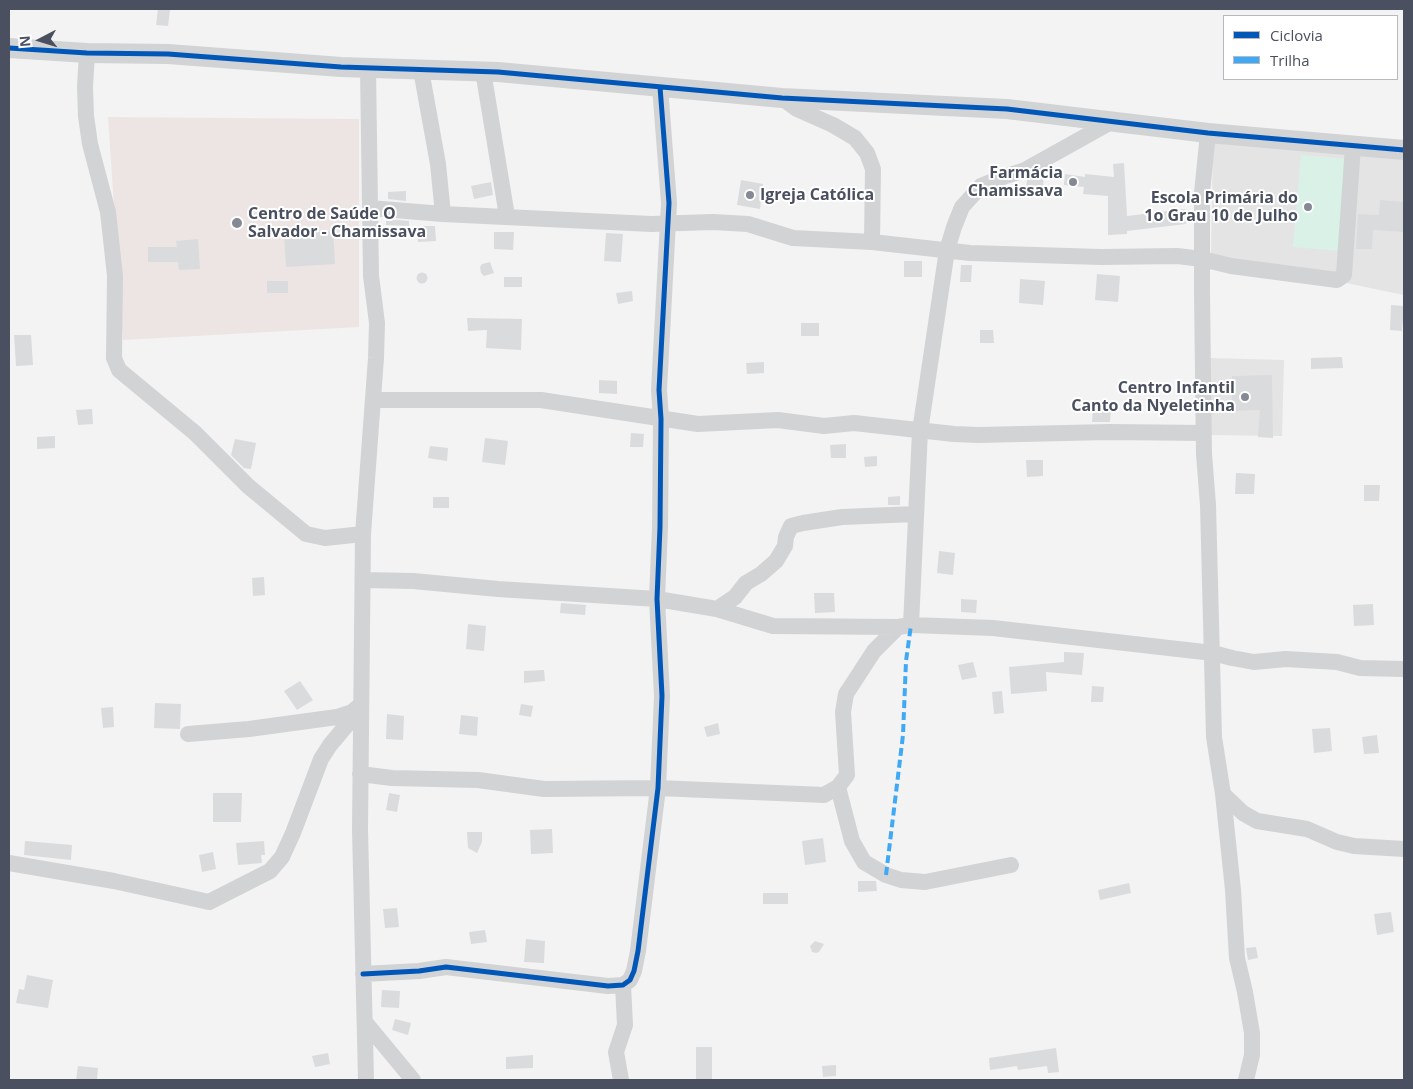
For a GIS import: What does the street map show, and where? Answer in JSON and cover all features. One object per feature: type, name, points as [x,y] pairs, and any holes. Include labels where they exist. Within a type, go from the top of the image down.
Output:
[{"type":"street","points":[[9,48],[87,53],[168,54],[368,68],[483,71],[782,98],[1007,109],[1208,133],[1404,150]]},
{"type":"street","points":[[87,53],[86,116],[90,144],[108,212],[115,276],[114,358],[119,370],[195,433],[248,486],[306,534],[325,538],[364,534]]},
{"type":"street","points":[[366,1080],[357,708],[364,534],[377,323],[371,276],[368,68]]},
{"type":"street","points":[[421,70],[438,164],[443,214]]},
{"type":"street","points":[[483,71],[507,216]]},
{"type":"street","points":[[363,974],[446,968],[608,986],[623,985],[630,980],[634,971],[658,788],[662,688],[657,598],[660,527],[661,419],[659,390],[669,203],[660,87]]},
{"type":"street","points":[[782,98],[797,109],[833,125],[855,138],[867,153],[873,169],[872,242]]},
{"type":"street","points":[[360,774],[392,778],[478,780],[544,789],[658,788],[824,795],[838,788],[846,775],[843,712],[846,694],[874,651],[904,626],[916,514],[920,431],[947,250],[962,207],[981,186],[1025,170],[1111,122]]},
{"type":"street","points":[[1208,133],[1202,193],[1202,259],[1204,433],[1213,653],[1214,737],[1223,794],[1233,890],[1237,958],[1252,1033],[1252,1055],[1246,1080]]},
{"type":"street","points":[[370,208],[443,214],[650,224],[713,222],[748,224],[793,238],[872,242],[970,253],[1101,257],[1177,256],[1202,259],[1248,269],[1337,280],[1344,275],[1353,146]]},
{"type":"street","points":[[373,400],[541,400],[698,424],[778,420],[824,426],[854,423],[920,431],[978,435],[1100,432],[1204,433]]},
{"type":"street","points":[[717,610],[776,561],[785,546],[786,537],[791,526],[842,518],[916,514]]},
{"type":"street","points":[[363,580],[413,581],[498,589],[657,598],[717,610],[773,626],[993,628],[1213,653],[1254,662],[1294,660],[1337,662],[1360,668],[1404,670]]},
{"type":"street","points":[[188,734],[337,718],[357,708]]},
{"type":"street","points":[[9,863],[114,881],[209,902],[270,871],[282,857],[321,759],[351,720],[357,708]]},
{"type":"street","points":[[838,788],[852,841],[864,862],[886,875],[900,880],[925,882],[1010,865]]},
{"type":"street","points":[[1223,794],[1243,813],[1257,821],[1307,829],[1337,842],[1354,846],[1404,849]]},
{"type":"street","points":[[621,1080],[616,1052],[625,1026],[623,985]]},
{"type":"street","points":[[365,1022],[413,1080]]},
{"type":"shaded area","name":"Centro de Saúde O Salvador - Chamissava","points":[[108,117],[359,119],[359,327],[123,340]]},
{"type":"shaded area","name":"Escola Primária do 1o Grau 10 de Julho","points":[[1213,138],[1404,160],[1404,295],[1211,255]]},
{"type":"shaded area","name":"Centro Infantil Canto da Nyeletinha","points":[[1208,358],[1284,360],[1282,436],[1206,435]]},
{"type":"green space","points":[[1301,155],[1348,159],[1340,251],[1293,247]]},
{"type":"building","points":[[158,9],[170,10],[168,26],[156,25]]},
{"type":"building","points":[[1124,163],[1127,216],[1185,209],[1186,224],[1127,231],[1127,234],[1108,235],[1108,196],[1083,194],[1084,187],[1064,185],[1065,174],[1085,177],[1085,174],[1114,177],[1113,164]]},
{"type":"building","points":[[1044,171],[1043,190],[1026,189],[1027,180]]},
{"type":"building","points":[[741,180],[763,184],[760,209],[737,205]]},
{"type":"building","points":[[491,182],[493,195],[474,199],[471,186]]},
{"type":"building","points":[[406,191],[406,201],[388,199],[388,192]]},
{"type":"building","points":[[1380,200],[1404,202],[1404,232],[1373,230],[1372,249],[1356,249],[1358,214],[1379,215]]},
{"type":"building","points":[[386,219],[409,221],[409,226],[386,225]]},
{"type":"building","points":[[417,226],[435,226],[436,241],[418,242]]},
{"type":"building","points":[[333,231],[335,264],[286,267],[284,234]]},
{"type":"building","points":[[494,232],[514,232],[513,250],[494,249]]},
{"type":"building","points":[[606,233],[623,234],[621,262],[604,261]]},
{"type":"building","points":[[198,239],[200,269],[179,270],[178,262],[148,262],[148,247],[177,247],[176,241]]},
{"type":"building","points":[[904,261],[922,261],[922,277],[904,277]]},
{"type":"building","points":[[490,262],[494,273],[484,276],[481,273],[480,267],[482,264]]},
{"type":"building","points":[[961,265],[972,265],[971,282],[960,282]]},
{"type":"building","points":[[422,272],[428,278],[422,284],[416,278]]},
{"type":"building","points":[[1097,274],[1120,276],[1118,302],[1095,300]]},
{"type":"building","points":[[504,277],[522,277],[522,287],[504,287]]},
{"type":"building","points":[[1020,279],[1045,281],[1043,305],[1019,303]]},
{"type":"building","points":[[267,281],[288,281],[288,293],[267,293]]},
{"type":"building","points":[[632,291],[633,301],[618,304],[616,293]]},
{"type":"building","points":[[1391,305],[1404,306],[1402,331],[1390,330]]},
{"type":"building","points":[[467,318],[522,319],[521,350],[486,348],[487,330],[468,331]]},
{"type":"building","points":[[801,323],[819,323],[819,336],[801,336]]},
{"type":"building","points":[[980,330],[993,330],[994,343],[980,343]]},
{"type":"building","points":[[14,335],[31,335],[33,365],[16,366]]},
{"type":"building","points":[[1342,357],[1343,368],[1311,369],[1311,358]]},
{"type":"building","points":[[764,362],[764,373],[747,374],[746,363]]},
{"type":"building","name":"Centro Infantil Canto da Nyeletinha","points":[[1272,375],[1273,438],[1258,437],[1260,410],[1232,411],[1232,376]]},
{"type":"building","points":[[599,380],[617,381],[617,394],[599,393]]},
{"type":"building","points":[[1093,408],[1111,409],[1110,422],[1092,422]]},
{"type":"building","points":[[92,409],[93,424],[78,425],[76,410]]},
{"type":"building","points":[[631,433],[644,434],[643,447],[630,447]]},
{"type":"building","points":[[55,436],[55,448],[37,449],[37,437]]},
{"type":"building","points":[[485,438],[508,441],[505,465],[482,462]]},
{"type":"building","points":[[235,439],[256,443],[251,469],[244,468],[231,455]]},
{"type":"building","points":[[846,444],[846,458],[831,458],[830,445]]},
{"type":"building","points":[[430,446],[448,448],[447,461],[428,458]]},
{"type":"building","points":[[877,456],[877,466],[865,467],[864,457]]},
{"type":"building","points":[[1026,460],[1043,460],[1043,476],[1027,477]]},
{"type":"building","points":[[1236,473],[1255,474],[1254,494],[1235,494]]},
{"type":"building","points":[[1364,485],[1380,485],[1379,501],[1364,501]]},
{"type":"building","points":[[900,496],[900,505],[888,505],[888,497]]},
{"type":"building","points":[[433,497],[449,497],[449,508],[433,508]]},
{"type":"building","points":[[939,551],[955,553],[953,575],[937,573]]},
{"type":"building","points":[[264,577],[265,595],[253,596],[252,578]]},
{"type":"building","points":[[814,593],[834,593],[835,612],[815,613]]},
{"type":"building","points":[[961,599],[977,600],[976,613],[961,612]]},
{"type":"building","points":[[561,603],[586,605],[585,615],[560,613]]},
{"type":"building","points":[[1373,604],[1374,625],[1354,626],[1353,605]]},
{"type":"building","points":[[468,624],[486,626],[484,651],[466,649]]},
{"type":"building","points":[[1064,652],[1084,653],[1082,675],[1046,672],[1047,691],[1011,694],[1009,667],[1064,662]]},
{"type":"building","points":[[973,662],[977,677],[962,680],[958,665]]},
{"type":"building","points":[[544,670],[545,681],[524,683],[524,671]]},
{"type":"building","points":[[300,681],[313,700],[297,710],[284,691]]},
{"type":"building","points":[[1092,686],[1104,687],[1103,702],[1091,702]]},
{"type":"building","points":[[1002,691],[1004,713],[994,714],[992,692]]},
{"type":"building","points":[[155,703],[181,704],[180,729],[154,728]]},
{"type":"building","points":[[521,704],[533,706],[531,717],[519,715]]},
{"type":"building","points":[[113,707],[114,727],[103,728],[101,708]]},
{"type":"building","points":[[387,714],[404,716],[403,740],[386,739]]},
{"type":"building","points":[[461,715],[478,717],[477,736],[459,734]]},
{"type":"building","points":[[718,723],[720,734],[707,737],[704,727]]},
{"type":"building","points":[[1330,728],[1332,751],[1314,753],[1312,729]]},
{"type":"building","points":[[1377,735],[1379,753],[1364,754],[1362,737]]},
{"type":"building","points":[[213,793],[242,793],[241,822],[213,822]]},
{"type":"building","points":[[389,793],[400,795],[397,812],[386,810]]},
{"type":"building","points":[[552,829],[553,853],[531,854],[530,830]]},
{"type":"building","points":[[467,832],[482,832],[482,842],[477,853],[468,848]]},
{"type":"building","points":[[823,838],[826,862],[805,865],[802,841]]},
{"type":"building","points":[[25,841],[72,845],[71,860],[24,855]]},
{"type":"building","points":[[264,841],[265,855],[261,855],[262,863],[238,865],[236,843]]},
{"type":"building","points":[[213,852],[216,869],[202,872],[199,855]]},
{"type":"building","points":[[858,881],[876,881],[877,891],[858,892]]},
{"type":"building","points":[[1129,883],[1131,893],[1100,900],[1098,890]]},
{"type":"building","points":[[763,893],[788,893],[788,904],[763,904]]},
{"type":"building","points":[[397,908],[399,927],[385,928],[383,909]]},
{"type":"building","points":[[1391,912],[1394,932],[1377,935],[1374,914]]},
{"type":"building","points":[[485,930],[487,942],[471,944],[469,932]]},
{"type":"building","points":[[526,939],[545,941],[544,963],[524,962]]},
{"type":"building","points":[[815,941],[824,944],[819,952],[816,953],[812,952],[810,946]]},
{"type":"building","points":[[1256,947],[1258,958],[1248,960],[1246,948]]},
{"type":"building","points":[[27,975],[53,980],[48,1008],[16,1003],[19,989],[24,990]]},
{"type":"building","points":[[382,990],[400,991],[399,1008],[381,1007]]},
{"type":"building","points":[[395,1019],[411,1023],[408,1035],[392,1030]]},
{"type":"building","points":[[696,1047],[712,1047],[712,1080],[696,1080]]},
{"type":"building","points":[[1056,1048],[1059,1072],[1048,1073],[1047,1066],[1018,1070],[1017,1066],[990,1070],[989,1058]]},
{"type":"building","points":[[328,1053],[330,1064],[315,1067],[312,1056]]},
{"type":"building","points":[[533,1055],[533,1068],[506,1069],[506,1057]]},
{"type":"building","points":[[836,1065],[836,1076],[823,1077],[822,1066]]},
{"type":"building","points":[[78,1066],[98,1068],[97,1080],[76,1080]]},
{"type":"marked path","points":[[886,875],[903,735],[906,661],[911,625]]},
{"type":"cycle path","points":[[9,48],[87,53],[168,54],[341,67],[498,72],[782,98],[1007,109],[1208,133],[1404,150]]},
{"type":"cycle path","points":[[363,974],[419,971],[446,967],[608,986],[623,985],[630,980],[634,971],[658,788],[662,696],[657,599],[660,527],[661,419],[659,390],[669,203],[660,87]]},
{"type":"place","name":"Farmácia Chamissava","points":[[1073,182]]},
{"type":"place","name":"Igreja Católica","points":[[750,195]]},
{"type":"place","name":"Escola Primária do 1o Grau 10 de Julho","points":[[1308,207]]},
{"type":"place","name":"Centro de Saúde O Salvador - Chamissava","points":[[237,223]]},
{"type":"place","name":"Centro Infantil Canto da Nyeletinha","points":[[1245,397]]}]
